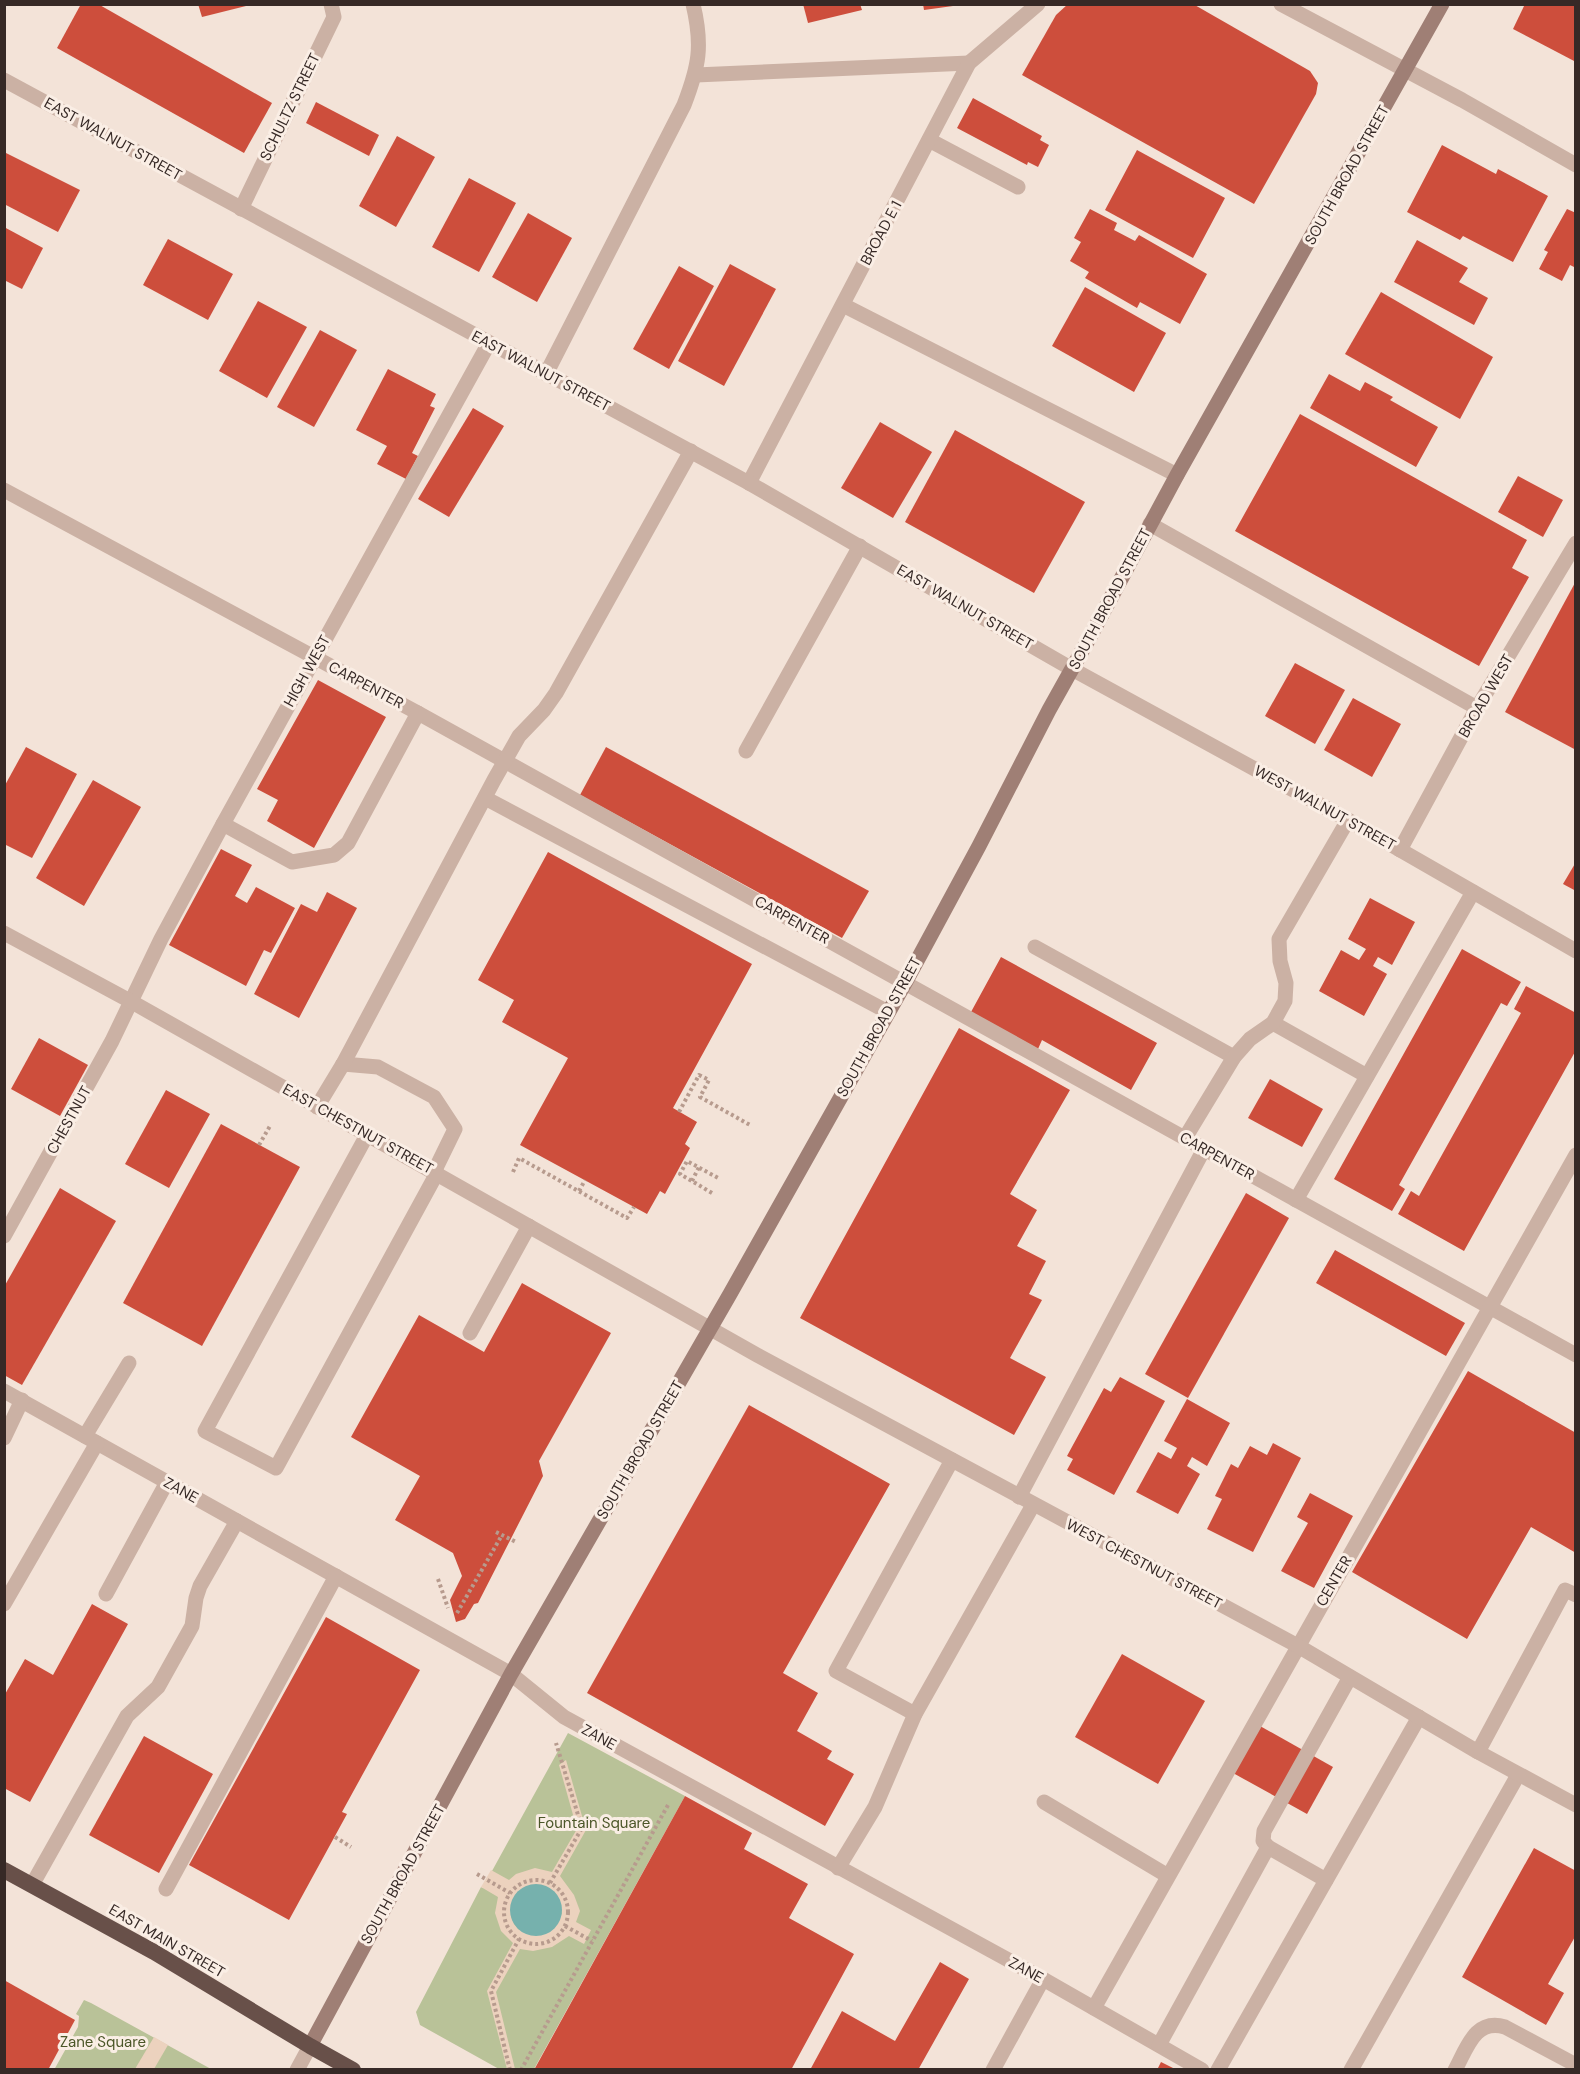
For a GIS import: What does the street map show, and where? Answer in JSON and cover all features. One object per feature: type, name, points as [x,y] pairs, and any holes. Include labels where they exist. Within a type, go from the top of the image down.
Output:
[{"type":"highway","name":"EAST MAIN STREET","points":[[4,1870],[154,1952],[352,2070]]},
{"type":"main road","name":"SOUTH BROAD STREET","points":[[310,2046],[511,1674],[905,983],[1150,524],[1442,4]]},
{"type":"street","name":"SCHULTZ STREET","points":[[240,209],[334,17],[331,4]]},
{"type":"street","points":[[546,374],[684,105],[696,75],[700,51],[698,24],[693,4]]},
{"type":"street","name":"BROAD E 1","points":[[749,483],[969,63],[1038,4]]},
{"type":"street","points":[[1281,4],[1462,100],[1575,165]]},
{"type":"street","points":[[696,75],[969,63]]},
{"type":"street","name":"EAST WALNUT STREET","points":[[4,80],[749,483],[1072,669]]},
{"type":"street","points":[[929,140],[1017,187]]},
{"type":"street","points":[[843,305],[1177,475]]},
{"type":"street","name":"HIGH WEST","points":[[132,1002],[161,939],[223,824],[489,343]]},
{"type":"street","points":[[317,1107],[343,1064],[519,736],[544,710],[556,693],[691,452]]},
{"type":"street","name":"CARPENTER","points":[[4,490],[507,762],[1575,1355]]},
{"type":"street","points":[[1150,524],[1477,708]]},
{"type":"street","name":"BROAD WEST","points":[[1400,850],[1419,819],[1477,708],[1575,543]]},
{"type":"street","points":[[746,751],[860,546]]},
{"type":"street","name":"WEST WALNUT STREET","points":[[1072,669],[1348,820],[1575,951]]},
{"type":"street","points":[[223,824],[292,862],[334,855],[348,843],[418,713]]},
{"type":"street","points":[[485,798],[888,1012]]},
{"type":"street","points":[[1185,1138],[1234,1057],[1250,1039],[1273,1023],[1285,1001],[1286,983],[1280,962],[1279,939],[1348,820]]},
{"type":"street","points":[[1296,1200],[1473,892]]},
{"type":"street","name":"EAST CHESTNUT STREET","points":[[4,933],[132,1002],[710,1327]]},
{"type":"street","points":[[1035,946],[1234,1057]]},
{"type":"street","name":"CHESTNUT","points":[[4,1236],[132,1002]]},
{"type":"street","points":[[1273,1023],[1367,1076]]},
{"type":"street","points":[[343,1064],[378,1067],[434,1097],[455,1129],[435,1172],[276,1468],[205,1431],[367,1135]]},
{"type":"street","points":[[1019,1497],[1204,1149]]},
{"type":"street","name":"CENTER","points":[[1094,2008],[1575,1155]]},
{"type":"street","points":[[470,1333],[529,1226]]},
{"type":"street","name":"WEST CHESTNUT STREET","points":[[710,1327],[1033,1505],[1298,1646],[1518,1775],[1575,1805]]},
{"type":"street","points":[[4,1604],[129,1363]]},
{"type":"street","name":"ZANE","points":[[4,1390],[511,1674],[564,1717],[1043,1979],[1202,2070]]},
{"type":"street","points":[[4,1438],[22,1400]]},
{"type":"street","points":[[915,1714],[836,1671],[952,1460]]},
{"type":"street","points":[[106,1594],[167,1482]]},
{"type":"street","points":[[838,1868],[875,1807],[915,1714],[1033,1505]]},
{"type":"street","points":[[32,1885],[127,1716],[158,1687],[192,1626],[200,1586],[237,1521]]},
{"type":"street","points":[[166,1889],[336,1576]]},
{"type":"street","points":[[1478,1752],[1565,1590],[1575,1595]]},
{"type":"street","points":[[1326,1880],[1268,1847],[1263,1841],[1264,1831],[1350,1677]]},
{"type":"street","points":[[1218,2070],[1419,1717]]},
{"type":"street","points":[[1351,2070],[1518,1775]]},
{"type":"street","points":[[1044,1802],[1168,1876]]},
{"type":"street","points":[[1159,2045],[1268,1847]]},
{"type":"street","points":[[993,2070],[1043,1979]]},
{"type":"street","points":[[1455,2070],[1478,2030],[1493,2024],[1505,2027],[1575,2065]]},
{"type":"street","points":[[297,2070],[310,2046]]},
{"type":"path","points":[[679,1112],[699,1075],[708,1080],[700,1097],[750,1125]]},
{"type":"path","points":[[259,1145],[270,1126]]},
{"type":"path","points":[[513,1172],[519,1158],[627,1218],[633,1207]]},
{"type":"path","points":[[712,1193],[680,1174],[680,1169],[687,1161],[720,1179]]},
{"type":"path","points":[[692,1181],[699,1167]]},
{"type":"path","points":[[579,1191],[585,1180]]},
{"type":"path","points":[[496,1532],[516,1542]]},
{"type":"path","points":[[452,1621],[502,1535]]},
{"type":"path","points":[[550,1883],[582,1828],[554,1737]]},
{"type":"path","points":[[521,2070],[680,1782]]},
{"type":"path","points":[[335,1837],[351,1847]]},
{"type":"path","points":[[477,1874],[510,1893]]},
{"type":"path","points":[[543,1880],[550,1883],[559,1889],[565,1898],[568,1907],[565,1926],[549,1941],[539,1944],[519,1940],[505,1920],[505,1903],[510,1893],[527,1881],[543,1880]]},
{"type":"path","points":[[565,1926],[592,1941]]},
{"type":"path","points":[[510,2070],[491,1991],[519,1940]]},
{"type":"green space","name":"Fountain Square","points":[[568,1733],[685,1796],[534,2069],[499,2069],[420,2025],[416,2012],[481,1887],[483,1888]]},
{"type":"green space","name":"Zane Square","points":[[84,2000],[211,2069],[54,2070],[78,2027],[79,2016],[76,2014]]},
{"type":"shaded area","points":[[566,1760],[586,1830],[560,1876],[574,1895],[580,1911],[576,1922],[591,1930],[584,1944],[569,1936],[552,1947],[533,1951],[520,1949],[496,1992],[515,2069],[507,2069],[487,1991],[513,1943],[501,1931],[495,1913],[498,1897],[481,1887],[491,1870],[509,1880],[516,1874],[535,1868],[552,1872],[577,1829],[559,1765]],"holes":[[[559,1898],[562,1914],[519,1930],[511,1916]]]},
{"type":"shaded area","points":[[154,2037],[168,2045],[154,2069],[135,2069]]},
{"type":"water","points":[[536,1884],[546,1886],[554,1892],[560,1900],[562,1910],[560,1920],[554,1928],[546,1934],[536,1936],[526,1934],[518,1928],[512,1920],[510,1910],[512,1900],[518,1892],[526,1886]]},
{"type":"building","points":[[81,4],[98,4],[272,103],[244,153],[57,48]]},
{"type":"building","points":[[198,4],[250,4],[250,5],[202,17]]},
{"type":"building","points":[[803,4],[860,4],[862,10],[808,23]]},
{"type":"building","points":[[923,4],[953,4],[953,6],[924,10]]},
{"type":"building","points":[[1068,4],[1193,4],[1310,71],[1318,83],[1316,94],[1254,204],[1022,75],[1056,15]]},
{"type":"building","points":[[1525,4],[1576,4],[1576,62],[1513,29]]},
{"type":"building","points":[[973,98],[1042,136],[1040,140],[1049,145],[1038,167],[1028,162],[1027,165],[957,128]]},
{"type":"building","points":[[316,102],[379,135],[369,156],[306,123]]},
{"type":"building","points":[[397,136],[435,157],[396,227],[359,206]]},
{"type":"building","points":[[1442,145],[1496,174],[1498,169],[1548,196],[1513,262],[1463,236],[1460,240],[1407,212]]},
{"type":"building","points":[[1137,150],[1225,198],[1193,258],[1105,210]]},
{"type":"building","points":[[4,152],[80,190],[58,232],[4,204]]},
{"type":"building","points":[[469,178],[516,203],[479,272],[432,247]]},
{"type":"building","points":[[1090,209],[1117,223],[1114,230],[1135,241],[1139,235],[1207,274],[1180,324],[1140,302],[1137,308],[1085,278],[1089,272],[1070,261],[1081,242],[1074,238]]},
{"type":"building","points":[[1567,209],[1576,213],[1576,264],[1574,267],[1570,265],[1562,281],[1539,269],[1548,252],[1544,250]]},
{"type":"building","points":[[528,213],[572,238],[537,302],[492,277]]},
{"type":"building","points":[[4,227],[43,248],[22,289],[4,280]]},
{"type":"building","points":[[168,239],[233,274],[208,320],[143,285]]},
{"type":"building","points":[[1417,240],[1468,268],[1459,282],[1488,298],[1474,325],[1394,282]]},
{"type":"building","points":[[730,264],[776,289],[724,386],[678,361]]},
{"type":"building","points":[[679,266],[714,286],[669,369],[633,349]]},
{"type":"building","points":[[1085,287],[1166,333],[1134,392],[1052,346]]},
{"type":"building","points":[[1381,292],[1493,357],[1460,419],[1345,354]]},
{"type":"building","points":[[258,301],[307,327],[267,398],[219,371]]},
{"type":"building","points":[[320,330],[357,350],[314,427],[277,407]]},
{"type":"building","points":[[388,369],[436,394],[430,406],[435,408],[412,453],[418,456],[406,479],[377,464],[387,446],[356,430]]},
{"type":"building","points":[[1329,374],[1360,391],[1365,382],[1393,397],[1390,400],[1438,427],[1416,467],[1310,408]]},
{"type":"building","points":[[473,408],[504,426],[449,517],[418,499]]},
{"type":"building","points":[[1300,414],[1527,540],[1512,568],[1529,577],[1479,666],[1235,531]]},
{"type":"building","points":[[880,422],[932,452],[893,518],[841,488]]},
{"type":"building","points":[[955,430],[1085,502],[1034,593],[905,522]]},
{"type":"building","points":[[1518,476],[1563,500],[1543,537],[1498,512]]},
{"type":"building","points":[[1576,581],[1576,750],[1505,712]]},
{"type":"building","points":[[1295,663],[1345,690],[1315,744],[1265,716]]},
{"type":"building","points":[[318,680],[386,717],[314,848],[267,821],[278,800],[257,789]]},
{"type":"building","points":[[1353,698],[1401,724],[1372,777],[1324,750]]},
{"type":"building","points":[[26,747],[77,774],[32,858],[4,844],[4,787]]},
{"type":"building","points":[[606,747],[869,891],[842,938],[580,795]]},
{"type":"building","points":[[93,780],[141,807],[84,906],[36,878]]},
{"type":"building","points":[[221,849],[252,865],[235,896],[247,903],[256,887],[295,908],[271,953],[264,950],[246,986],[169,945]]},
{"type":"building","points":[[548,852],[752,964],[673,1108],[697,1122],[685,1144],[690,1148],[665,1194],[660,1191],[647,1214],[520,1145],[568,1058],[502,1022],[514,1000],[478,980]]},
{"type":"building","points":[[1576,862],[1576,891],[1563,884]]},
{"type":"building","points":[[327,892],[357,908],[299,1018],[254,994],[301,904],[317,912]]},
{"type":"building","points":[[1370,898],[1415,922],[1392,965],[1378,957],[1373,966],[1387,974],[1364,1016],[1319,991],[1341,950],[1359,960],[1366,949],[1348,939]]},
{"type":"building","points":[[1462,949],[1521,982],[1507,1006],[1501,1003],[1399,1185],[1405,1189],[1392,1211],[1334,1179]]},
{"type":"building","points":[[1001,957],[1157,1043],[1131,1090],[1042,1040],[1038,1049],[971,1012]]},
{"type":"building","points":[[1526,986],[1576,1013],[1576,1050],[1464,1251],[1398,1214],[1411,1191],[1419,1196],[1521,1013],[1514,1009]]},
{"type":"building","points":[[959,1028],[1070,1090],[1010,1194],[1037,1210],[1017,1246],[1046,1261],[1029,1294],[1042,1300],[1010,1358],[1046,1377],[1014,1435],[800,1318]]},
{"type":"building","points":[[39,1038],[88,1065],[60,1116],[11,1089]]},
{"type":"building","points":[[1270,1079],[1323,1109],[1302,1147],[1248,1118]]},
{"type":"building","points":[[166,1090],[210,1114],[169,1188],[125,1164]]},
{"type":"building","points":[[221,1124],[300,1167],[202,1346],[123,1303]]},
{"type":"building","points":[[60,1188],[116,1221],[22,1385],[4,1375],[4,1287]]},
{"type":"building","points":[[1246,1193],[1289,1218],[1188,1398],[1145,1374]]},
{"type":"building","points":[[1335,1250],[1465,1323],[1446,1356],[1316,1283]]},
{"type":"building","points":[[522,1283],[611,1333],[539,1461],[543,1476],[478,1603],[474,1604],[465,1619],[456,1622],[450,1600],[462,1576],[453,1553],[395,1520],[420,1476],[351,1437],[419,1315],[484,1352]]},
{"type":"building","points":[[1468,1371],[1576,1433],[1576,1553],[1531,1527],[1467,1639],[1352,1572]]},
{"type":"building","points":[[1120,1377],[1165,1401],[1114,1495],[1067,1470],[1073,1459],[1067,1456],[1104,1388],[1111,1392]]},
{"type":"building","points":[[1187,1399],[1230,1423],[1207,1466],[1192,1457],[1187,1466],[1200,1474],[1178,1514],[1136,1492],[1158,1452],[1171,1459],[1177,1448],[1164,1441]]},
{"type":"building","points":[[749,1405],[890,1484],[783,1673],[818,1693],[797,1731],[832,1751],[827,1759],[854,1774],[825,1826],[587,1693]]},
{"type":"building","points":[[1273,1443],[1301,1458],[1253,1552],[1207,1529],[1222,1499],[1215,1496],[1231,1464],[1238,1468],[1250,1446],[1267,1455]]},
{"type":"building","points":[[1310,1493],[1353,1516],[1314,1588],[1281,1571],[1308,1523],[1297,1517]]},
{"type":"building","points":[[92,1604],[128,1624],[30,1802],[4,1788],[4,1696],[25,1659],[53,1675]]},
{"type":"building","points":[[326,1617],[420,1670],[342,1812],[347,1814],[289,1920],[189,1865]]},
{"type":"building","points":[[1122,1654],[1205,1701],[1158,1784],[1075,1737]]},
{"type":"building","points":[[1260,1726],[1333,1767],[1307,1814],[1233,1773]]},
{"type":"building","points":[[144,1736],[213,1774],[159,1873],[89,1835]]},
{"type":"building","points":[[685,1796],[752,1833],[744,1849],[808,1884],[789,1918],[854,1954],[791,2070],[534,2070]]},
{"type":"building","points":[[1534,1848],[1576,1871],[1576,1935],[1548,1984],[1564,1993],[1546,2025],[1462,1977]]},
{"type":"building","points":[[940,1962],[969,1979],[918,2070],[810,2070],[842,2011],[895,2041]]},
{"type":"building","points":[[4,1980],[75,2020],[48,2070],[4,2070]]},
{"type":"building","points":[[1161,2062],[1177,2070],[1157,2070]]}]
